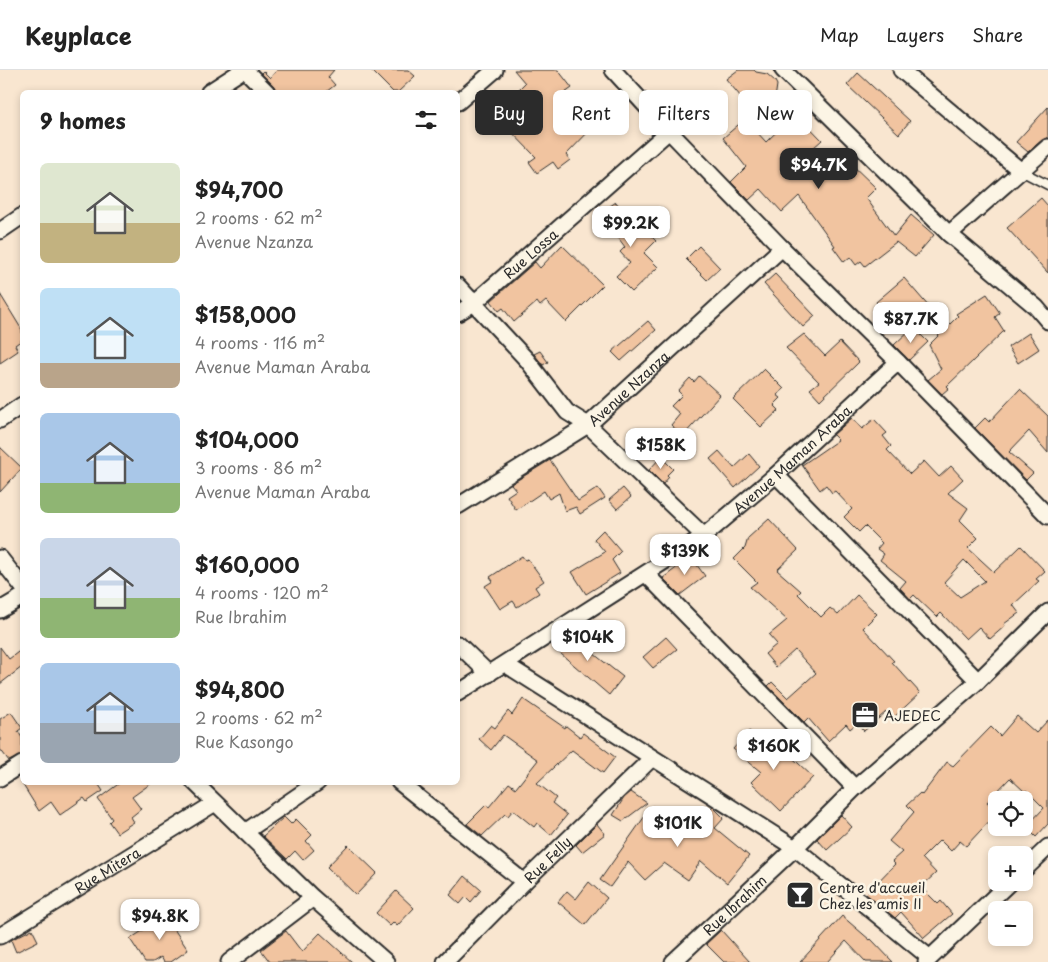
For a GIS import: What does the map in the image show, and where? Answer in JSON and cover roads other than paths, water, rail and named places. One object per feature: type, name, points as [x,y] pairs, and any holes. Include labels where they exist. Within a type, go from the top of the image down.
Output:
[{"type":"street","points":[[212,90],[244,70],[265,90]]},
{"type":"street","points":[[460,100],[495,70]]},
{"type":"street","points":[[613,70],[639,98]]},
{"type":"street","points":[[783,70],[949,234],[1036,307],[1048,321]]},
{"type":"street","points":[[901,70],[1021,171]]},
{"type":"street","name":"Rue Lossa","points":[[460,312],[474,303],[664,135]]},
{"type":"street","points":[[673,135],[782,248],[898,362],[1048,516]]},
{"type":"street","points":[[949,234],[1048,147]]},
{"type":"street","points":[[0,231],[20,218]]},
{"type":"street","name":"Avenue Nzanza","points":[[460,505],[588,425],[782,248]]},
{"type":"street","points":[[460,288],[527,360],[567,412],[588,425],[704,536]]},
{"type":"street","name":"Avenue Maman Araba","points":[[505,664],[704,536],[776,475],[898,362]]},
{"type":"street","points":[[0,420],[20,406]]},
{"type":"street","points":[[776,475],[978,681]]},
{"type":"street","points":[[0,558],[20,583]]},
{"type":"street","points":[[646,574],[855,788]]},
{"type":"street","points":[[0,610],[20,598]]},
{"type":"street","name":"Rue Ibrahim","points":[[673,962],[795,848],[855,788],[978,681],[1048,612]]},
{"type":"street","points":[[460,646],[489,674]]},
{"type":"street","points":[[460,692],[505,664],[795,848],[928,960],[1001,891]]},
{"type":"street","name":"Rue Felly","points":[[445,962],[524,882],[652,758]]},
{"type":"street","points":[[0,778],[20,765]]},
{"type":"street","points":[[197,785],[313,898],[386,962]]},
{"type":"street","points":[[245,832],[314,785]]},
{"type":"street","points":[[402,785],[524,882]]},
{"type":"street","name":"Rue Mitera","points":[[0,936],[215,803]]},
{"type":"street","points":[[1033,861],[1048,847]]},
{"type":"street","points":[[229,962],[313,898]]},
{"type":"lane","points":[[1021,171],[1048,185]]},
{"type":"place","name":"AJEDEC","points":[[865,715]]},
{"type":"place","name":"Centre d'accueil Chez les amis II","points":[[800,895]]}]
